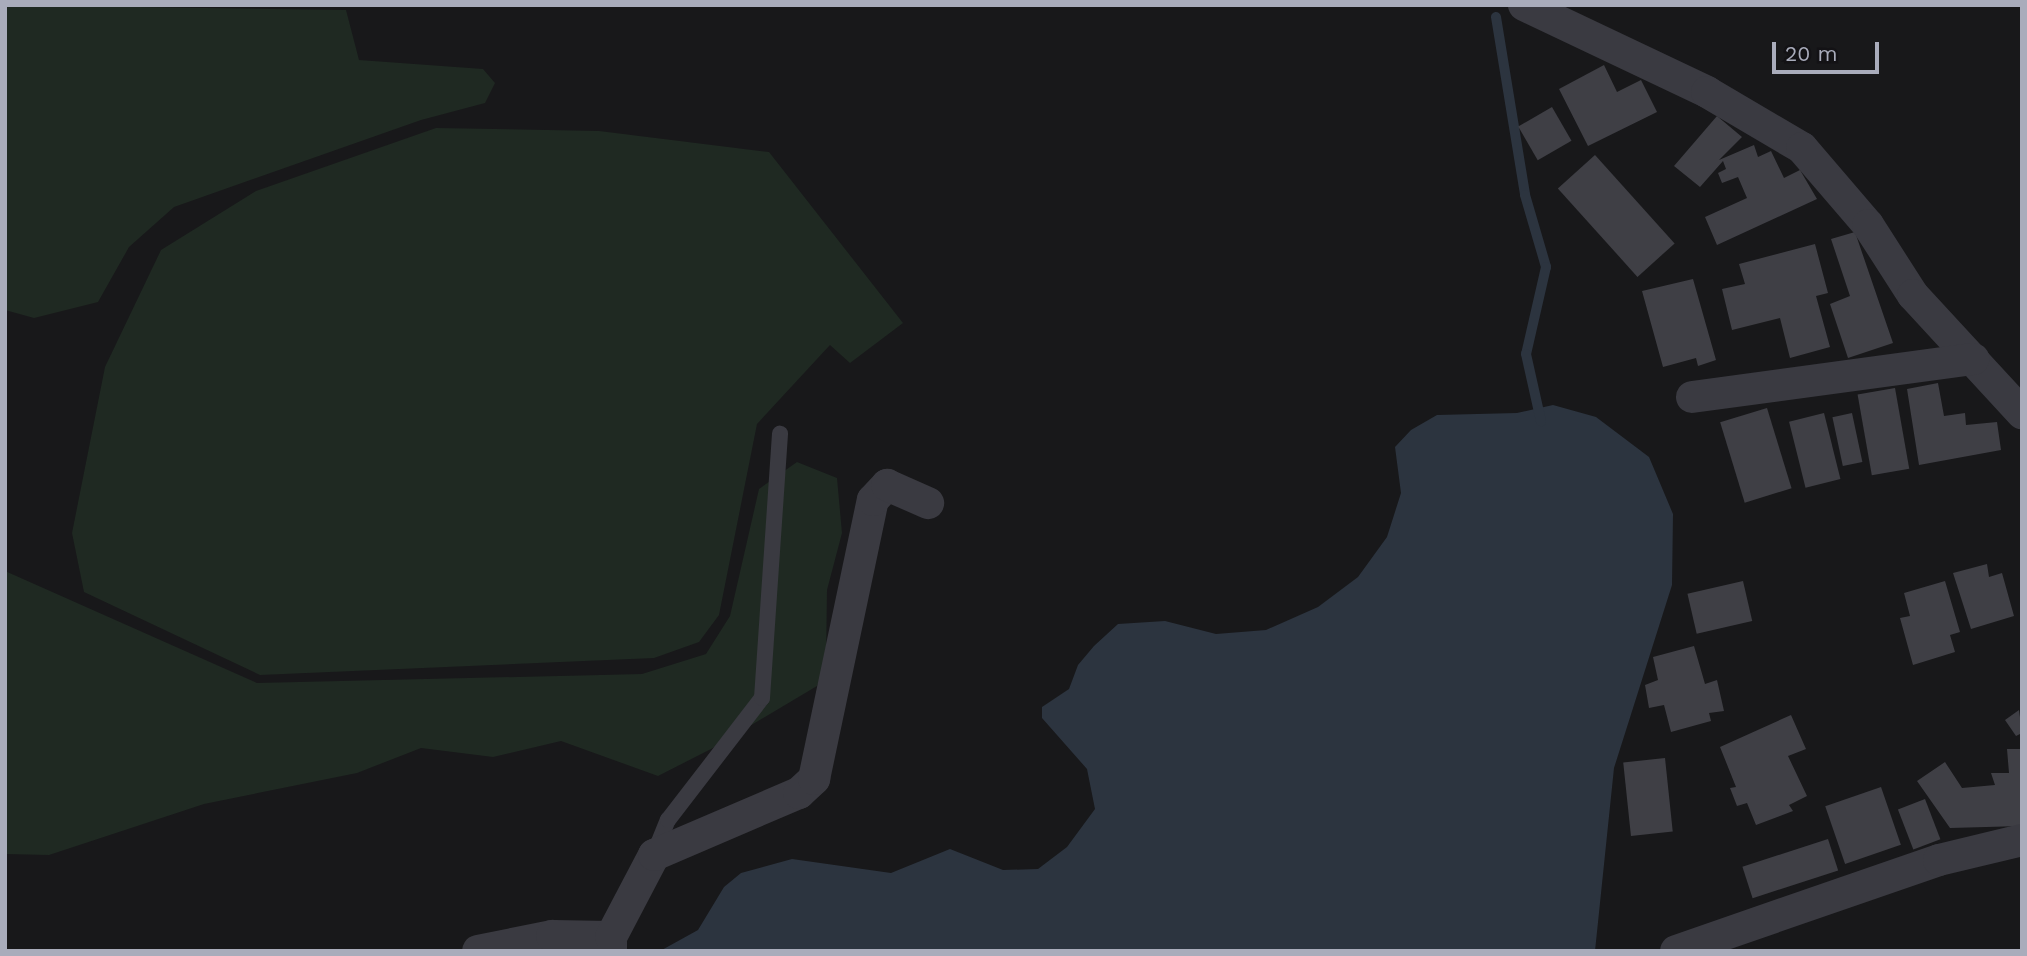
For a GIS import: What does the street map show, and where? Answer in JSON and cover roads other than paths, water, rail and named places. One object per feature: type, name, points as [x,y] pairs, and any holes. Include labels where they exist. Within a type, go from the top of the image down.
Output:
[{"type":"street","points":[[1524,5],[1707,92],[1801,148],[1868,225],[1913,295],[2022,413]]},
{"type":"street","points":[[1692,397],[1973,359]]},
{"type":"street","points":[[478,951],[552,936],[611,944],[654,855],[799,793],[814,779],[873,500],[887,485],[928,503]]},
{"type":"street","points":[[1676,951],[1939,860],[2022,840]]},
{"type":"lane","points":[[654,855],[668,820],[762,698],[780,434]]},
{"type":"water","points":[[1553,405],[1596,417],[1649,457],[1673,514],[1672,585],[1614,768],[1595,951],[660,951],[698,930],[724,887],[741,873],[792,859],[891,873],[950,849],[1003,870],[1038,869],[1067,847],[1095,809],[1087,769],[1042,718],[1042,707],[1069,689],[1078,665],[1118,624],[1165,621],[1216,634],[1266,630],[1318,607],[1358,577],[1387,537],[1401,493],[1395,447],[1411,430],[1437,415],[1517,413]]},
{"type":"waterway","points":[[1496,17],[1525,195],[1546,267],[1526,354],[1541,421]]}]
